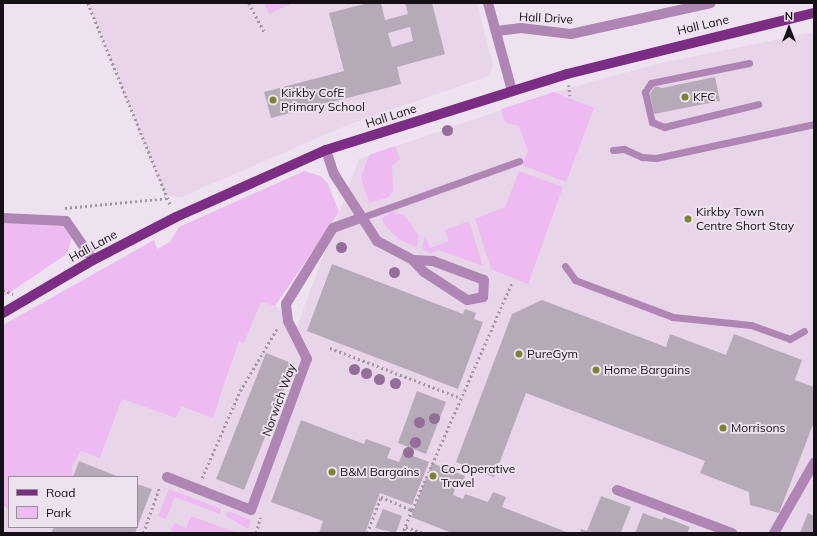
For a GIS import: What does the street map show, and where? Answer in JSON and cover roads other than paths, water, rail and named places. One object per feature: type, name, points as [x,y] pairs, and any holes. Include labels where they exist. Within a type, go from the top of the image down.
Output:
[{"type":"main road","name":"Hall Lane","points":[[3,313],[93,260],[176,217],[326,150],[512,91],[681,43],[814,13]]},
{"type":"street","points":[[488,3],[512,91]]},
{"type":"street","name":"Hall Drive","points":[[496,31],[522,28],[571,34],[711,3]]},
{"type":"street","points":[[326,150],[334,174],[360,218],[377,241],[414,260],[424,272],[467,300],[483,297],[484,280],[433,261],[414,260]]},
{"type":"street","points":[[3,218],[47,218],[66,221],[93,260]]},
{"type":"street","name":"Norwich Way","points":[[164,480],[197,489],[251,510],[307,359],[286,312],[286,304],[333,228],[360,218]]},
{"type":"street","points":[[775,532],[814,463]]},
{"type":"street","points":[[617,490],[732,533]]},
{"type":"lane","points":[[749,63],[651,83],[646,92],[652,122],[664,127],[758,104]]},
{"type":"lane","points":[[612,150],[624,149],[642,157],[656,158],[814,124]]},
{"type":"lane","points":[[360,218],[519,160]]},
{"type":"lane","points":[[565,266],[575,280],[673,317],[751,325],[790,339],[804,331]]},
{"type":"place","name":"KFC","points":[[685,97]]},
{"type":"place","name":"Kirkby CofE Primary School","points":[[273,100]]},
{"type":"place","name":"Kirkby Town Centre Short Stay","points":[[688,219]]},
{"type":"place","name":"PureGym","points":[[519,354]]},
{"type":"place","name":"Home Bargains","points":[[596,370]]},
{"type":"place","name":"Morrisons","points":[[723,428]]},
{"type":"place","name":"B&M Bargains","points":[[332,472]]},
{"type":"place","name":"Co-Operative Travel","points":[[433,476]]}]
